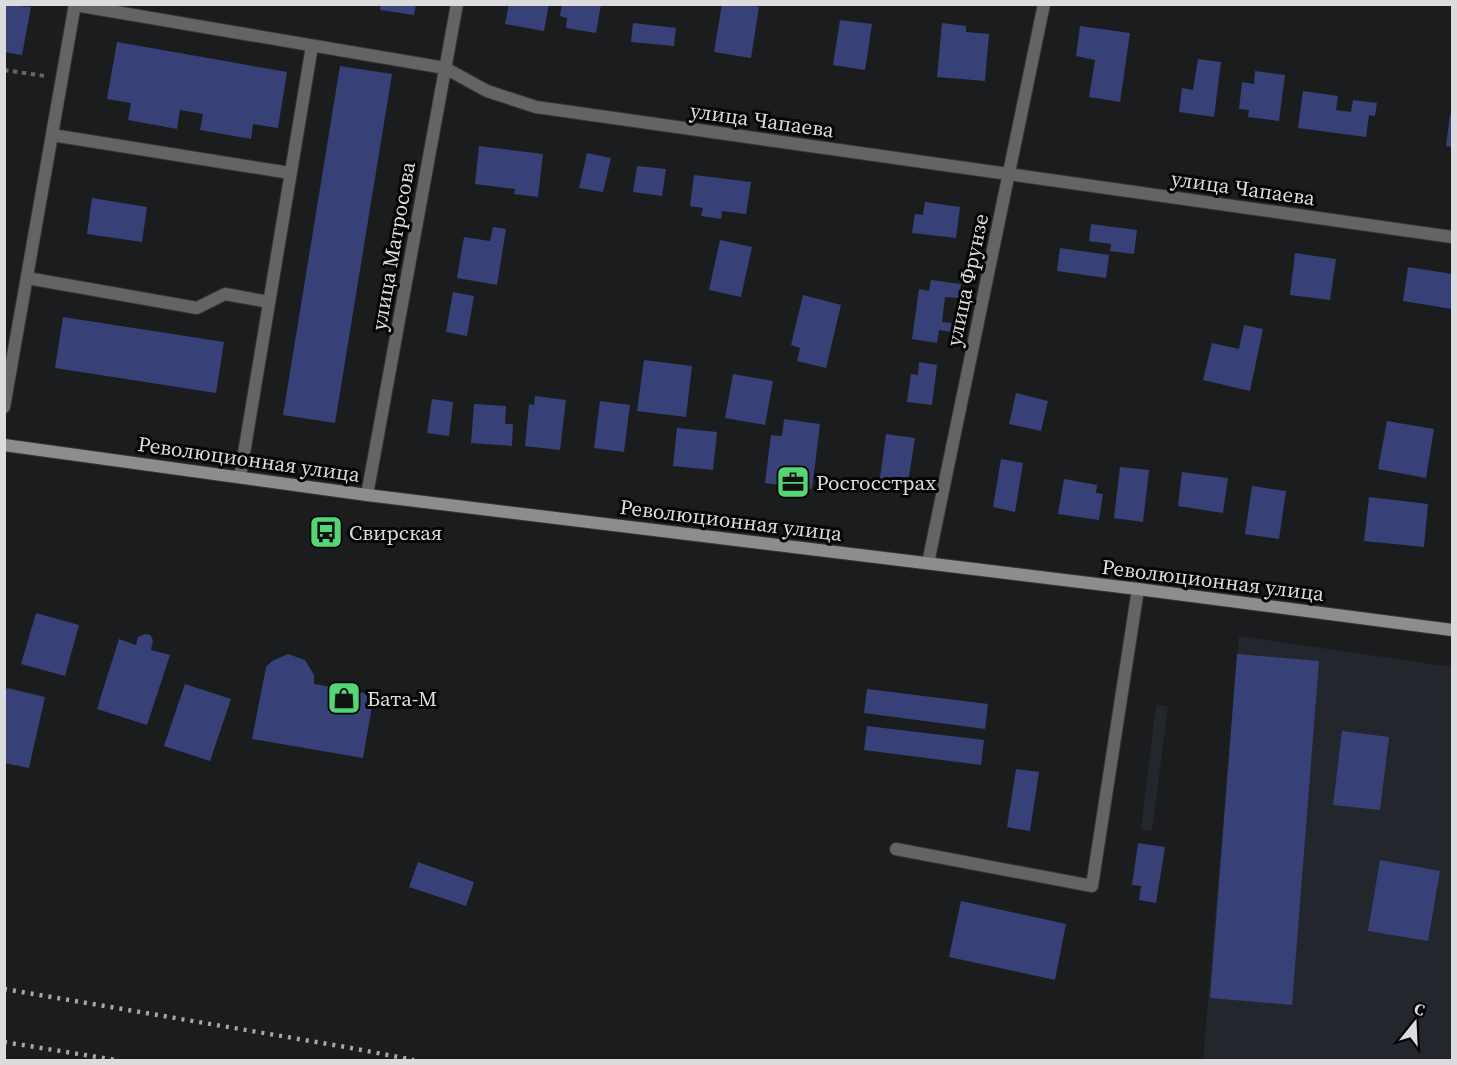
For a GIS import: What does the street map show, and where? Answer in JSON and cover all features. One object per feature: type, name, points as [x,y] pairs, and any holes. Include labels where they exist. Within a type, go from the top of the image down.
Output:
[{"type":"main road","name":"Революционная улица","points":[[4,445],[367,495],[1452,630]]},
{"type":"street","name":"улица Матросова","points":[[367,495],[457,4]]},
{"type":"street","name":"улица Фрунзе","points":[[928,563],[1044,4]]},
{"type":"street","name":"улица Чапаева","points":[[75,5],[445,69],[487,91],[536,107],[1452,237]]},
{"type":"street","points":[[4,407],[75,5]]},
{"type":"street","points":[[240,477],[312,46]]},
{"type":"street","points":[[52,135],[290,173]]},
{"type":"street","points":[[27,278],[197,308],[225,294],[269,302]]},
{"type":"street","points":[[896,849],[1092,886],[1138,590]]},
{"type":"path","points":[[4,70],[62,78]]},
{"type":"shaded area","points":[[1239,636],[1452,667],[1452,1060],[1203,1060]]},
{"type":"shaded area","points":[[1156,705],[1168,706],[1152,831],[1141,829]]},
{"type":"building","points":[[381,4],[416,4],[414,15],[380,10]]},
{"type":"building","points":[[509,4],[549,4],[544,31],[505,24]]},
{"type":"building","points":[[562,4],[601,4],[596,33],[566,28],[567,18],[560,16]]},
{"type":"building","points":[[722,4],[759,7],[751,58],[714,52]]},
{"type":"building","points":[[4,5],[31,7],[22,55],[4,52]]},
{"type":"building","points":[[840,20],[872,24],[865,70],[833,65]]},
{"type":"building","points":[[633,23],[676,28],[674,46],[631,42]]},
{"type":"building","points":[[942,23],[966,26],[966,32],[989,34],[985,81],[937,77]]},
{"type":"building","points":[[1080,26],[1130,33],[1120,102],[1089,97],[1095,60],[1076,56]]},
{"type":"building","points":[[117,42],[287,72],[278,128],[253,124],[251,139],[200,130],[203,114],[180,110],[177,129],[128,120],[131,103],[107,99]]},
{"type":"building","points":[[1198,59],[1221,62],[1214,117],[1179,112],[1182,88],[1193,90]]},
{"type":"building","points":[[340,66],[392,74],[335,423],[283,415]]},
{"type":"building","points":[[1255,71],[1285,75],[1279,121],[1248,117],[1249,110],[1239,109],[1242,82],[1254,84]]},
{"type":"building","points":[[1303,91],[1338,96],[1336,110],[1351,112],[1353,100],[1377,103],[1375,116],[1369,115],[1366,137],[1298,128]]},
{"type":"building","points":[[1450,115],[1452,115],[1452,147],[1446,146]]},
{"type":"building","points":[[479,146],[543,154],[538,197],[514,194],[515,189],[475,184]]},
{"type":"building","points":[[587,153],[611,158],[603,192],[579,188]]},
{"type":"building","points":[[637,166],[666,169],[662,196],[633,192]]},
{"type":"building","points":[[694,175],[751,182],[746,214],[722,211],[721,219],[701,216],[703,208],[690,206]]},
{"type":"building","points":[[92,198],[147,207],[142,242],[87,234]]},
{"type":"building","points":[[925,202],[960,207],[956,238],[912,233],[915,214],[923,215]]},
{"type":"building","points":[[1091,224],[1137,230],[1134,254],[1110,251],[1111,244],[1089,241]]},
{"type":"building","points":[[493,227],[506,229],[497,285],[457,278],[464,237],[490,241]]},
{"type":"building","points":[[720,240],[752,247],[741,297],[709,290]]},
{"type":"building","points":[[1060,248],[1109,255],[1106,278],[1057,271]]},
{"type":"building","points":[[1295,253],[1336,259],[1330,300],[1290,295]]},
{"type":"building","points":[[1408,267],[1452,274],[1452,309],[1403,301]]},
{"type":"building","points":[[931,280],[961,284],[959,298],[945,297],[942,322],[952,323],[950,332],[939,330],[937,343],[912,339],[919,289],[929,291]]},
{"type":"building","points":[[453,292],[474,296],[467,336],[446,332]]},
{"type":"building","points":[[803,295],[841,305],[826,368],[797,361],[800,348],[791,345]]},
{"type":"building","points":[[63,317],[224,342],[216,393],[55,368]]},
{"type":"building","points":[[1244,325],[1263,329],[1250,391],[1203,380],[1212,343],[1239,349]]},
{"type":"building","points":[[644,360],[692,366],[686,417],[637,411]]},
{"type":"building","points":[[919,362],[937,365],[932,405],[907,402],[911,374],[918,375]]},
{"type":"building","points":[[733,374],[773,381],[765,425],[725,418]]},
{"type":"building","points":[[1016,393],[1048,401],[1041,431],[1009,424]]},
{"type":"building","points":[[535,396],[566,400],[560,450],[525,446],[529,404],[534,405]]},
{"type":"building","points":[[432,399],[453,402],[449,436],[427,433]]},
{"type":"building","points":[[600,401],[630,405],[624,452],[594,448]]},
{"type":"building","points":[[474,404],[506,406],[505,424],[513,424],[512,446],[471,443]]},
{"type":"building","points":[[784,419],[820,424],[812,489],[765,483],[771,435],[782,436]]},
{"type":"building","points":[[1387,421],[1434,429],[1426,478],[1378,469]]},
{"type":"building","points":[[677,428],[717,432],[713,470],[673,466]]},
{"type":"building","points":[[886,434],[915,438],[907,489],[879,485]]},
{"type":"building","points":[[1001,459],[1023,463],[1015,512],[993,507]]},
{"type":"building","points":[[1120,467],[1149,470],[1143,522],[1114,518]]},
{"type":"building","points":[[1182,472],[1228,478],[1223,513],[1178,506]]},
{"type":"building","points":[[1064,479],[1097,485],[1096,493],[1103,494],[1099,520],[1058,514]]},
{"type":"building","points":[[1252,486],[1286,491],[1279,539],[1245,534]]},
{"type":"building","points":[[1369,497],[1428,504],[1424,547],[1364,541]]},
{"type":"building","points":[[36,613],[79,625],[65,676],[21,664]]},
{"type":"building","points":[[145,634],[150,635],[153,640],[151,650],[170,655],[147,725],[97,709],[119,639],[136,645],[138,637]]},
{"type":"building","points":[[288,654],[305,660],[314,675],[314,684],[374,695],[363,758],[252,739],[266,667],[272,661]]},
{"type":"building","points":[[1237,654],[1319,661],[1292,1005],[1210,998]]},
{"type":"building","points":[[185,684],[231,699],[210,761],[164,746]]},
{"type":"building","points":[[7,688],[45,697],[29,768],[4,763],[4,697]]},
{"type":"building","points":[[867,689],[988,704],[985,729],[864,713]]},
{"type":"building","points":[[867,726],[984,740],[981,765],[864,750]]},
{"type":"building","points":[[1342,731],[1389,737],[1380,810],[1333,805]]},
{"type":"building","points":[[1016,769],[1039,772],[1030,831],[1007,827]]},
{"type":"building","points":[[1138,843],[1165,847],[1156,903],[1139,900],[1141,886],[1132,885]]},
{"type":"building","points":[[1380,860],[1440,871],[1428,941],[1368,931]]},
{"type":"building","points":[[418,862],[474,882],[466,906],[409,887]]},
{"type":"building","points":[[961,901],[1066,924],[1055,980],[949,957]]},
{"type":"railway","points":[[4,989],[414,1060]]},
{"type":"railway","points":[[4,1042],[116,1060]]},
{"type":"place","name":"Росгосстрах","points":[[793,482]]},
{"type":"place","name":"Свирская","points":[[326,532]]},
{"type":"place","name":"Бата-М","points":[[344,698]]}]
